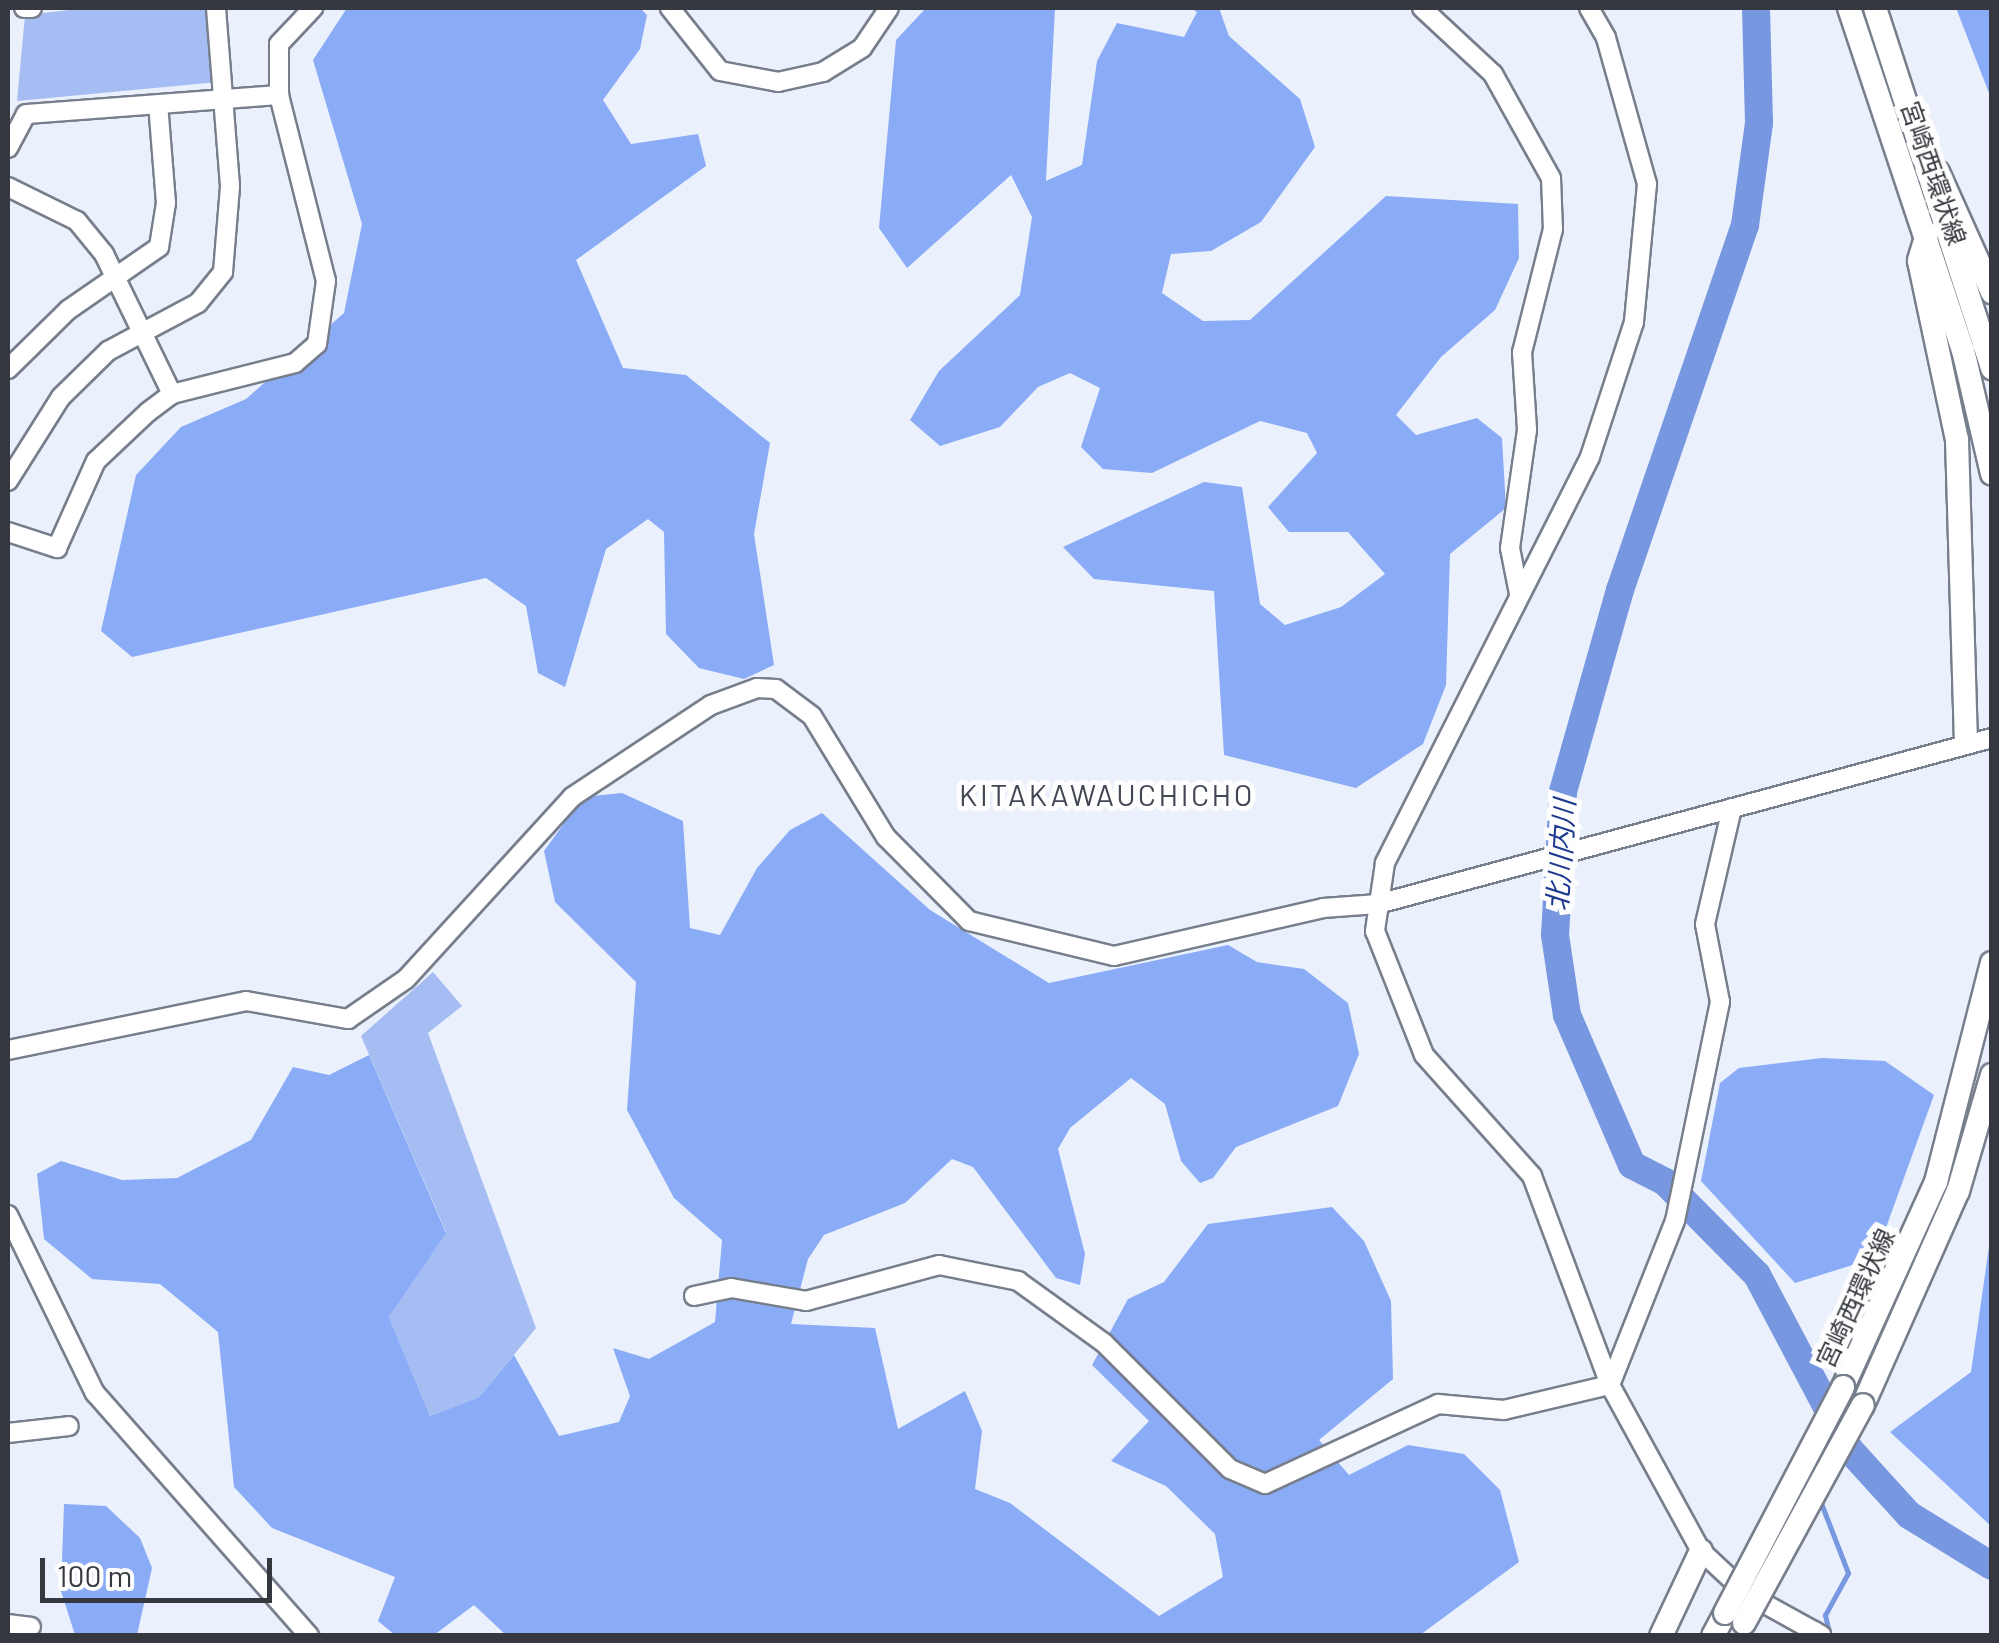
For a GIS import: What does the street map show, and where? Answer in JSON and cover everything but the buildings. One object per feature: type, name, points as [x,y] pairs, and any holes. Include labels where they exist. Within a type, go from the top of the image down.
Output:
[{"type":"main road","name":"宮崎西環状線","points":[[1849,8],[1927,234],[1992,474]]},
{"type":"main road","name":"宮崎西環状線","points":[[1875,8],[1992,368]]},
{"type":"main road","points":[[1924,153],[1957,198],[1992,292]]},
{"type":"main road","points":[[1927,234],[1919,261],[1957,440],[1966,741]]},
{"type":"main road","name":"宮崎西環状線","points":[[1736,1624],[1936,1182],[1992,963]]},
{"type":"main road","name":"宮崎西環状線","points":[[1713,1636],[1736,1624],[1863,1405],[1958,1191],[1992,1075]]},
{"type":"main road","points":[[1661,1636],[1701,1551]]},
{"type":"street","points":[[8,480],[60,397],[108,351],[198,302],[223,272],[230,186],[220,99],[216,8]]},
{"type":"street","points":[[8,532],[57,548],[96,461],[172,394],[296,364],[317,344],[326,281],[279,95],[280,44],[313,8]]},
{"type":"street","points":[[670,8],[720,71],[778,82],[823,72],[862,48],[888,8]]},
{"type":"street","points":[[1422,8],[1493,74],[1551,178],[1553,229],[1523,331],[1525,464],[1510,548],[1519,594]]},
{"type":"street","points":[[1589,8],[1631,118],[1648,234],[1604,426],[1408,810],[1378,904],[1380,947],[1424,1056],[1532,1176],[1610,1386],[1701,1551],[1748,1594],[1815,1635]]},
{"type":"street","points":[[8,148],[26,114],[279,95]]},
{"type":"street","points":[[11,356],[120,278],[163,238],[158,104]]},
{"type":"street","points":[[8,187],[77,221],[120,278],[172,394]]},
{"type":"street","points":[[8,1050],[246,1001],[348,1020],[406,979],[572,797],[711,704],[758,688],[776,688],[812,716],[886,837],[952,908],[986,929],[1114,956],[1323,908],[1378,904],[1966,741],[1992,738]]},
{"type":"street","points":[[1610,1386],[1675,1221],[1720,1002],[1705,924],[1732,808]]},
{"type":"street","points":[[8,1215],[96,1393],[298,1631]]},
{"type":"street","points":[[694,1296],[730,1288],[806,1301],[939,1265],[1018,1282],[1104,1343],[1230,1469],[1265,1484],[1438,1404],[1504,1410],[1610,1386]]},
{"type":"street","points":[[8,1433],[69,1426]]},
{"type":"street","points":[[8,1624],[31,1627]]},
{"type":"shaded area","points":[[87,8],[210,8],[218,82],[17,101],[25,15]]},
{"type":"shaded area","points":[[347,8],[640,8],[647,15],[640,49],[603,100],[631,144],[698,134],[706,166],[576,260],[623,368],[686,375],[770,443],[754,534],[774,665],[744,679],[699,668],[666,634],[664,532],[648,519],[606,549],[565,687],[538,673],[526,606],[486,578],[132,657],[101,631],[136,475],[181,427],[246,399],[344,313],[362,224],[313,60]]},
{"type":"shaded area","points":[[926,8],[1055,8],[1046,181],[1082,165],[1097,61],[1117,23],[1184,37],[1197,12],[1190,8],[1219,8],[1229,36],[1300,99],[1315,147],[1261,222],[1211,251],[1171,254],[1162,293],[1203,321],[1250,320],[1386,196],[1518,204],[1519,258],[1495,310],[1441,357],[1396,415],[1416,435],[1477,418],[1502,438],[1506,508],[1450,554],[1446,685],[1423,744],[1356,788],[1224,755],[1214,591],[1094,579],[1063,547],[1204,482],[1242,487],[1260,604],[1285,625],[1341,607],[1385,574],[1348,532],[1289,532],[1268,507],[1317,453],[1307,433],[1260,421],[1152,473],[1103,469],[1081,447],[1100,388],[1070,373],[1038,387],[1000,427],[940,446],[910,420],[939,371],[1020,295],[1032,217],[1011,175],[907,268],[879,228],[896,40]]},
{"type":"shaded area","points":[[1956,8],[1991,8],[1991,100],[1989,93]]},
{"type":"shaded area","points":[[622,793],[683,821],[690,928],[720,935],[757,868],[790,830],[822,813],[930,910],[1049,983],[1228,945],[1257,962],[1304,969],[1348,1003],[1359,1054],[1338,1106],[1236,1147],[1213,1178],[1200,1183],[1181,1161],[1165,1104],[1131,1078],[1070,1128],[1058,1149],[1085,1254],[1080,1285],[1056,1278],[973,1167],[952,1159],[905,1203],[824,1235],[808,1259],[791,1324],[875,1328],[898,1429],[965,1391],[982,1431],[975,1489],[1010,1503],[1159,1616],[1223,1577],[1215,1534],[1166,1486],[1111,1461],[1149,1421],[1092,1365],[1128,1299],[1164,1282],[1208,1224],[1332,1207],[1364,1241],[1391,1301],[1393,1379],[1319,1440],[1349,1475],[1408,1445],[1464,1454],[1500,1490],[1519,1562],[1420,1635],[507,1636],[474,1605],[434,1635],[395,1635],[378,1621],[395,1577],[272,1528],[234,1487],[218,1332],[160,1284],[92,1279],[44,1239],[37,1174],[61,1161],[122,1180],[177,1178],[251,1140],[293,1067],[329,1075],[369,1055],[446,1233],[389,1317],[430,1416],[479,1397],[514,1355],[559,1436],[619,1422],[630,1396],[613,1348],[649,1359],[715,1322],[722,1240],[674,1198],[627,1110],[636,982],[555,902],[544,851],[583,797]]},
{"type":"shaded area","points":[[433,972],[462,1006],[428,1033],[536,1328],[479,1397],[430,1416],[389,1317],[446,1232],[361,1036]]},
{"type":"shaded area","points":[[1822,1058],[1885,1061],[1934,1095],[1875,1258],[1795,1283],[1701,1181],[1720,1083],[1739,1068]]},
{"type":"shaded area","points":[[1991,1233],[1991,1526],[1890,1432],[1971,1372]]},
{"type":"shaded area","points":[[64,1504],[106,1506],[140,1538],[152,1568],[137,1635],[75,1635],[61,1591]]},
{"type":"waterway","name":"北川内川","points":[[1756,8],[1759,123],[1745,225],[1620,590],[1563,792],[1555,935],[1567,1015],[1632,1165],[1665,1182],[1757,1275],[1849,1449],[1909,1515],[1992,1566]]},
{"type":"waterway","points":[[1821,1503],[1848,1573],[1825,1615],[1829,1633]]},
{"type":"district","name":"KITAKAWAUCHICHO","points":[[1107,794]]}]
